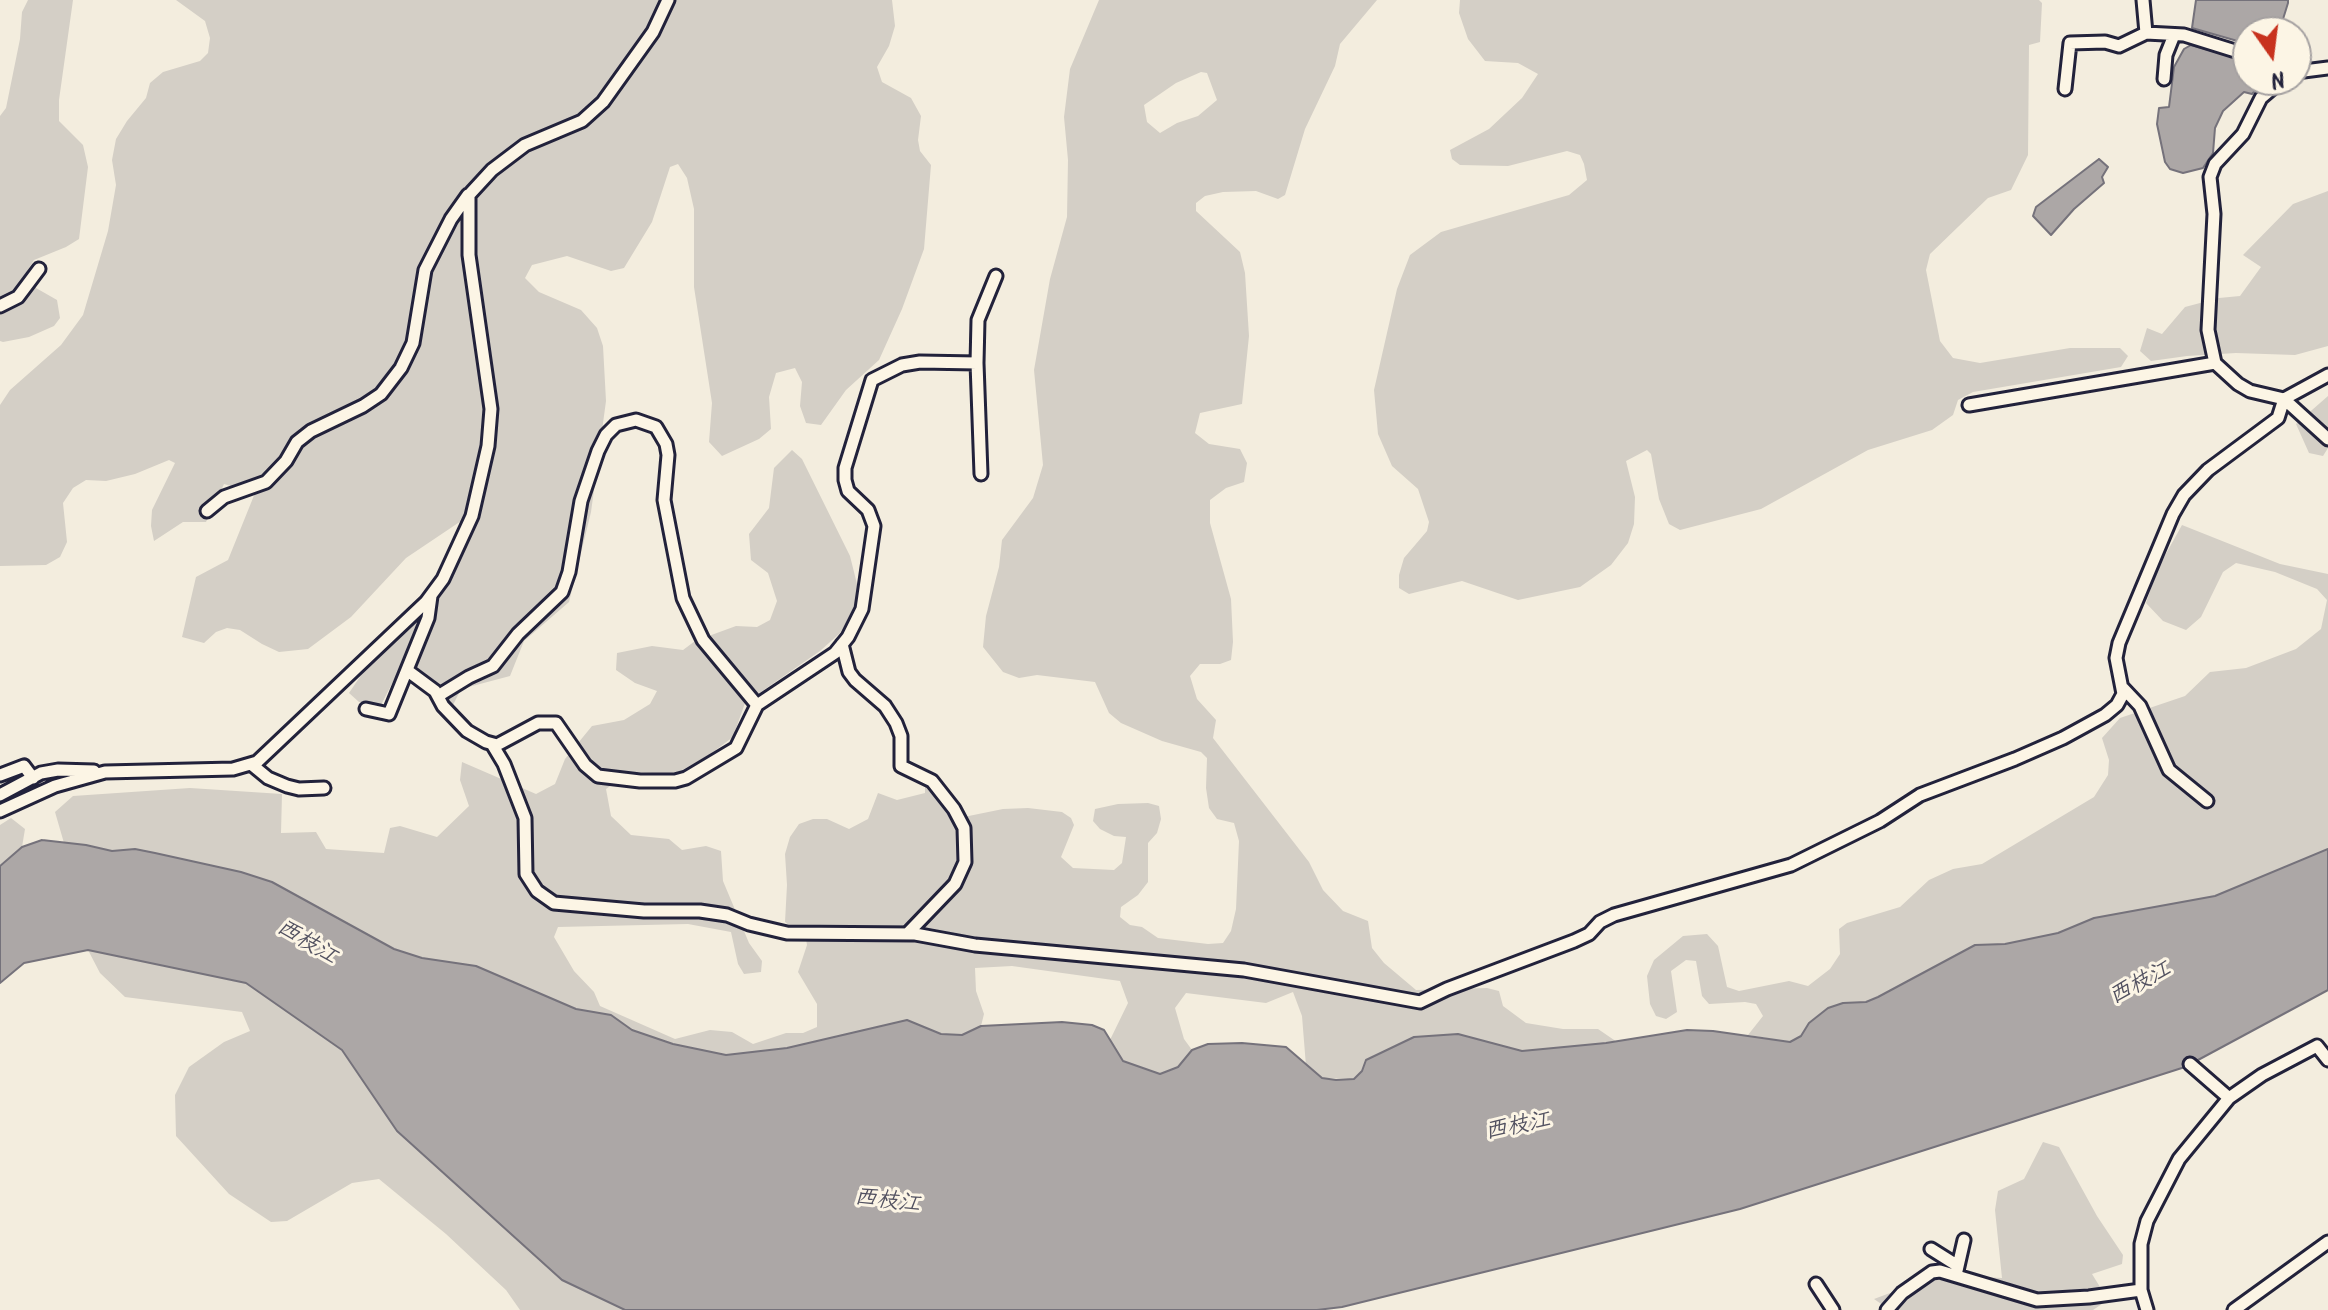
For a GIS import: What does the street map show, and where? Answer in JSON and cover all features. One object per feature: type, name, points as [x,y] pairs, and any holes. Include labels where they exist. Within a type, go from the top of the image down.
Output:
[{"type":"street","points":[[207,511],[224,497],[266,482],[286,461],[297,442],[311,431],[381,394],[401,368],[413,343],[425,270],[451,219],[492,170],[525,145],[582,121],[603,102],[653,32],[668,0]]},
{"type":"street","points":[[2143,0],[2146,33]]},
{"type":"street","points":[[2065,89],[2070,43],[2105,42],[2119,46],[2146,33],[2206,40],[2232,49]]},
{"type":"street","points":[[2164,79],[2166,55],[2174,35]]},
{"type":"street","points":[[2263,96],[2243,134],[2215,164],[2210,177],[2214,214],[2208,330],[2215,363],[2238,384],[2250,391],[2284,399],[2328,439]]},
{"type":"street","points":[[0,795],[33,778],[58,770],[233,769],[257,762],[431,595],[443,579],[472,516],[488,446],[491,409],[469,255],[469,195]]},
{"type":"street","points":[[0,306],[18,297],[39,269]]},
{"type":"street","points":[[981,474],[978,320],[996,276]]},
{"type":"street","points":[[492,744],[506,742],[538,723],[556,723],[585,765],[598,776],[675,781],[686,778],[736,748],[757,705],[835,653],[862,609],[874,526],[868,510],[848,491],[845,468],[872,380],[902,365],[920,362],[977,363]]},
{"type":"street","points":[[1969,405],[2215,363]]},
{"type":"street","points":[[408,671],[435,691],[467,731],[492,744],[504,764],[525,818],[526,874],[537,891],[554,903],[644,911],[700,911],[727,915],[787,933],[908,933],[944,937],[975,945],[1244,970],[1420,1002],[1574,941],[1614,915],[1791,865],[1880,821],[1920,795],[2063,738],[2105,715],[2117,705],[2123,694],[2116,658],[2119,643],[2173,514],[2184,495],[2208,470],[2278,418],[2284,399],[2328,375]]},
{"type":"street","points":[[438,696],[493,666],[518,634],[562,592],[569,572],[581,501],[598,451],[606,435],[616,425],[636,420],[656,427],[666,444],[664,500],[683,598],[703,640],[757,705]]},
{"type":"street","points":[[366,709],[389,714],[428,618],[431,595]]},
{"type":"street","points":[[842,644],[849,672],[885,706],[896,723],[901,736],[901,766],[932,781],[954,809],[964,828],[965,862],[955,884],[908,933]]},
{"type":"street","points":[[2123,688],[2140,706],[2169,770],[2207,801]]},
{"type":"street","points":[[251,764],[268,778],[287,786],[324,788]]},
{"type":"street","points":[[0,775],[24,766],[33,778]]},
{"type":"street","points":[[0,811],[55,786],[105,772]]},
{"type":"street","points":[[2147,1310],[2141,1290],[2141,1244],[2147,1221],[2179,1159],[2229,1098],[2262,1075],[2317,1046],[2328,1060]]},
{"type":"street","points":[[2190,1064],[2229,1098]]},
{"type":"street","points":[[1957,1270],[1964,1240]]},
{"type":"street","points":[[2234,1310],[2327,1245]]},
{"type":"street","points":[[1931,1249],[1957,1270],[2037,1300],[2141,1290]]},
{"type":"street","points":[[1887,1310],[1902,1293],[1932,1272],[1957,1270]]},
{"type":"street","points":[[1816,1284],[1833,1310]]},
{"type":"shaded area","points":[[28,0],[73,0],[59,100],[59,121],[83,145],[88,167],[79,239],[34,260],[27,271],[36,288],[57,300],[60,318],[54,326],[29,337],[3,342],[0,341],[0,116],[6,108],[20,39],[22,12]]},
{"type":"shaded area","points":[[176,0],[892,0],[895,26],[889,46],[877,67],[882,82],[911,98],[921,116],[920,151],[931,165],[924,249],[879,360],[846,390],[821,425],[806,423],[800,406],[802,382],[795,368],[776,373],[769,397],[771,429],[759,439],[722,456],[709,442],[712,403],[694,287],[694,209],[687,178],[678,164],[670,167],[652,222],[624,268],[611,271],[567,256],[532,265],[525,278],[539,292],[581,310],[597,328],[603,346],[606,401],[591,512],[569,602],[524,641],[510,676],[461,689],[453,705],[431,680],[399,670],[381,705],[359,702],[349,693],[368,665],[439,592],[467,517],[406,558],[351,617],[308,649],[279,652],[240,630],[227,628],[216,632],[204,643],[182,637],[196,577],[228,560],[255,493],[224,484],[206,522],[183,522],[154,541],[152,510],[175,463],[169,460],[135,474],[106,481],[86,480],[73,488],[63,503],[67,542],[60,557],[46,565],[0,566],[0,405],[10,390],[61,345],[83,315],[108,231],[116,185],[112,160],[116,139],[146,98],[150,83],[163,72],[200,61],[208,53],[210,38],[205,21]]},
{"type":"shaded area","points":[[1099,0],[1377,0],[1340,44],[1335,66],[1305,129],[1285,195],[1278,199],[1256,191],[1223,192],[1205,196],[1196,203],[1196,211],[1240,252],[1245,273],[1249,336],[1242,404],[1200,413],[1195,433],[1209,444],[1240,449],[1247,463],[1244,482],[1226,488],[1210,500],[1210,523],[1231,599],[1231,660],[1220,664],[1200,664],[1190,676],[1197,699],[1216,720],[1213,738],[1309,862],[1323,890],[1343,911],[1368,921],[1372,948],[1384,963],[1416,990],[1487,988],[1499,991],[1503,1006],[1526,1023],[1563,1029],[1598,1029],[1617,1042],[1521,1051],[1491,1043],[1414,1037],[1366,1060],[1362,1071],[1354,1079],[1322,1078],[1306,1066],[1302,1016],[1293,992],[1266,1003],[1186,993],[1175,1008],[1184,1039],[1192,1050],[1178,1067],[1160,1074],[1123,1061],[1109,1042],[1128,1003],[1120,981],[1012,966],[975,968],[976,991],[984,1014],[981,1026],[962,1035],[941,1034],[907,1020],[787,1048],[726,1055],[673,1044],[632,1030],[611,1015],[576,1009],[476,966],[422,958],[394,949],[272,882],[241,872],[135,849],[112,851],[64,843],[55,812],[73,796],[190,788],[282,794],[281,833],[316,832],[326,849],[384,853],[390,828],[400,826],[437,837],[469,806],[460,780],[462,762],[536,794],[555,784],[565,759],[592,726],[624,720],[650,704],[657,691],[635,683],[616,670],[617,653],[652,646],[683,650],[695,641],[736,626],[757,627],[770,620],[777,601],[768,573],[751,560],[749,534],[769,508],[774,468],[792,450],[802,459],[850,556],[858,588],[857,607],[839,634],[820,651],[745,703],[733,737],[709,755],[675,774],[630,772],[606,789],[611,816],[631,835],[669,839],[682,850],[706,846],[721,851],[723,881],[749,943],[762,961],[761,972],[744,974],[738,964],[731,932],[688,924],[558,927],[554,937],[574,971],[594,992],[600,1006],[675,1039],[710,1030],[732,1032],[753,1044],[817,1027],[817,1004],[798,972],[806,939],[785,922],[785,854],[790,837],[799,824],[813,819],[827,819],[849,829],[868,819],[878,793],[897,800],[925,793],[925,780],[954,819],[1003,809],[1062,812],[1071,818],[1074,825],[1061,857],[1073,868],[1114,870],[1122,863],[1126,837],[1114,836],[1100,829],[1093,821],[1095,809],[1118,804],[1148,803],[1159,806],[1161,819],[1157,833],[1148,843],[1148,882],[1138,895],[1121,907],[1120,917],[1158,938],[1223,943],[1231,931],[1236,909],[1239,841],[1234,823],[1217,819],[1209,808],[1207,758],[1201,752],[1162,741],[1121,723],[1109,713],[1095,682],[1037,675],[1019,678],[1003,672],[983,647],[986,616],[999,567],[1002,540],[1033,498],[1043,465],[1034,370],[1050,279],[1067,217],[1068,160],[1064,117],[1070,69]],"holes":[[[1201,72],[1207,73],[1217,100],[1198,116],[1160,133],[1147,122],[1144,105],[1176,83]]]},
{"type":"shaded area","points":[[1460,0],[2039,0],[2042,3],[2040,42],[2029,45],[2028,155],[2011,190],[1988,198],[1930,254],[1926,270],[1940,341],[1953,358],[1980,363],[2070,348],[2120,348],[2128,356],[2121,367],[1973,392],[1958,400],[1953,415],[1932,430],[1868,450],[1761,509],[1680,530],[1669,524],[1659,499],[1651,454],[1647,450],[1626,461],[1635,497],[1634,524],[1628,543],[1611,565],[1580,587],[1518,600],[1462,581],[1409,594],[1399,588],[1399,575],[1404,558],[1427,531],[1429,522],[1418,489],[1392,466],[1378,434],[1374,390],[1397,289],[1410,255],[1441,232],[1569,195],[1587,180],[1580,155],[1567,151],[1508,166],[1460,165],[1452,159],[1450,150],[1489,129],[1522,98],[1538,74],[1518,63],[1485,61],[1468,39],[1459,13]]},
{"type":"shaded area","points":[[2328,191],[2328,346],[2295,355],[2236,353],[2151,361],[2140,351],[2147,328],[2162,334],[2185,307],[2240,296],[2261,267],[2243,255],[2293,204]]},
{"type":"shaded area","points":[[2328,396],[2328,448],[2323,456],[2309,453],[2296,424]]},
{"type":"shaded area","points":[[2182,525],[2280,564],[2328,574],[2328,849],[2215,896],[2094,918],[2058,933],[2005,944],[1975,945],[1878,997],[1866,1002],[1843,1003],[1809,1023],[1801,1036],[1790,1042],[1748,1035],[1763,1016],[1756,1004],[1709,1004],[1702,996],[1696,961],[1686,960],[1671,971],[1677,1012],[1666,1019],[1656,1016],[1650,1004],[1647,976],[1654,960],[1683,936],[1707,934],[1718,946],[1727,987],[1739,991],[1789,981],[1808,986],[1830,969],[1840,954],[1839,929],[1847,923],[1900,907],[1929,880],[1953,869],[1982,864],[2094,797],[2108,775],[2109,760],[2102,738],[2120,718],[2185,696],[2210,672],[2246,668],[2296,649],[2321,629],[2327,600],[2317,589],[2275,572],[2236,563],[2223,572],[2201,617],[2186,630],[2163,621],[2146,603],[2158,568]]},
{"type":"shaded area","points":[[11,818],[25,829],[22,847],[0,865],[0,825]]},
{"type":"shaded area","points":[[88,950],[246,983],[342,1050],[397,1131],[562,1280],[625,1310],[520,1310],[506,1290],[446,1234],[379,1179],[352,1183],[287,1221],[271,1222],[229,1194],[176,1136],[175,1095],[189,1067],[224,1042],[250,1031],[242,1012],[125,997],[100,973]]},
{"type":"shaded area","points":[[2043,1142],[2059,1147],[2097,1216],[2123,1255],[2122,1264],[2092,1274],[2108,1300],[2093,1310],[1890,1310],[1874,1299],[1938,1275],[2002,1278],[1995,1210],[1998,1191],[2024,1179]]},
{"type":"water","points":[[2196,0],[2288,0],[2284,16],[2232,16],[2232,39],[2192,28]]},
{"type":"water","points":[[2191,45],[2232,57],[2232,96],[2240,96],[2223,111],[2215,128],[2213,153],[2203,168],[2183,173],[2170,169],[2165,162],[2157,124],[2159,108],[2169,107],[2174,67],[2184,49]]},
{"type":"water","points":[[2099,159],[2108,167],[2102,177],[2104,183],[2074,209],[2051,235],[2033,216],[2036,207]]},
{"type":"water","name":"西枝江","points":[[42,840],[112,851],[135,849],[241,872],[272,882],[394,949],[422,958],[476,966],[576,1009],[611,1015],[632,1030],[673,1044],[726,1055],[787,1048],[907,1020],[941,1034],[962,1035],[981,1026],[1062,1022],[1092,1025],[1104,1030],[1123,1061],[1160,1074],[1178,1067],[1192,1050],[1208,1044],[1286,1047],[1322,1078],[1336,1080],[1354,1079],[1362,1071],[1366,1060],[1414,1037],[1458,1034],[1522,1051],[1606,1043],[1687,1030],[1790,1042],[1801,1036],[1809,1023],[1828,1008],[1878,997],[1975,945],[2005,944],[2058,933],[2094,918],[2215,896],[2328,849],[2328,990],[2185,1067],[1740,1209],[1342,1307],[1317,1310],[625,1310],[562,1280],[397,1131],[342,1050],[246,983],[88,950],[24,963],[0,983],[0,866],[22,847]]}]
